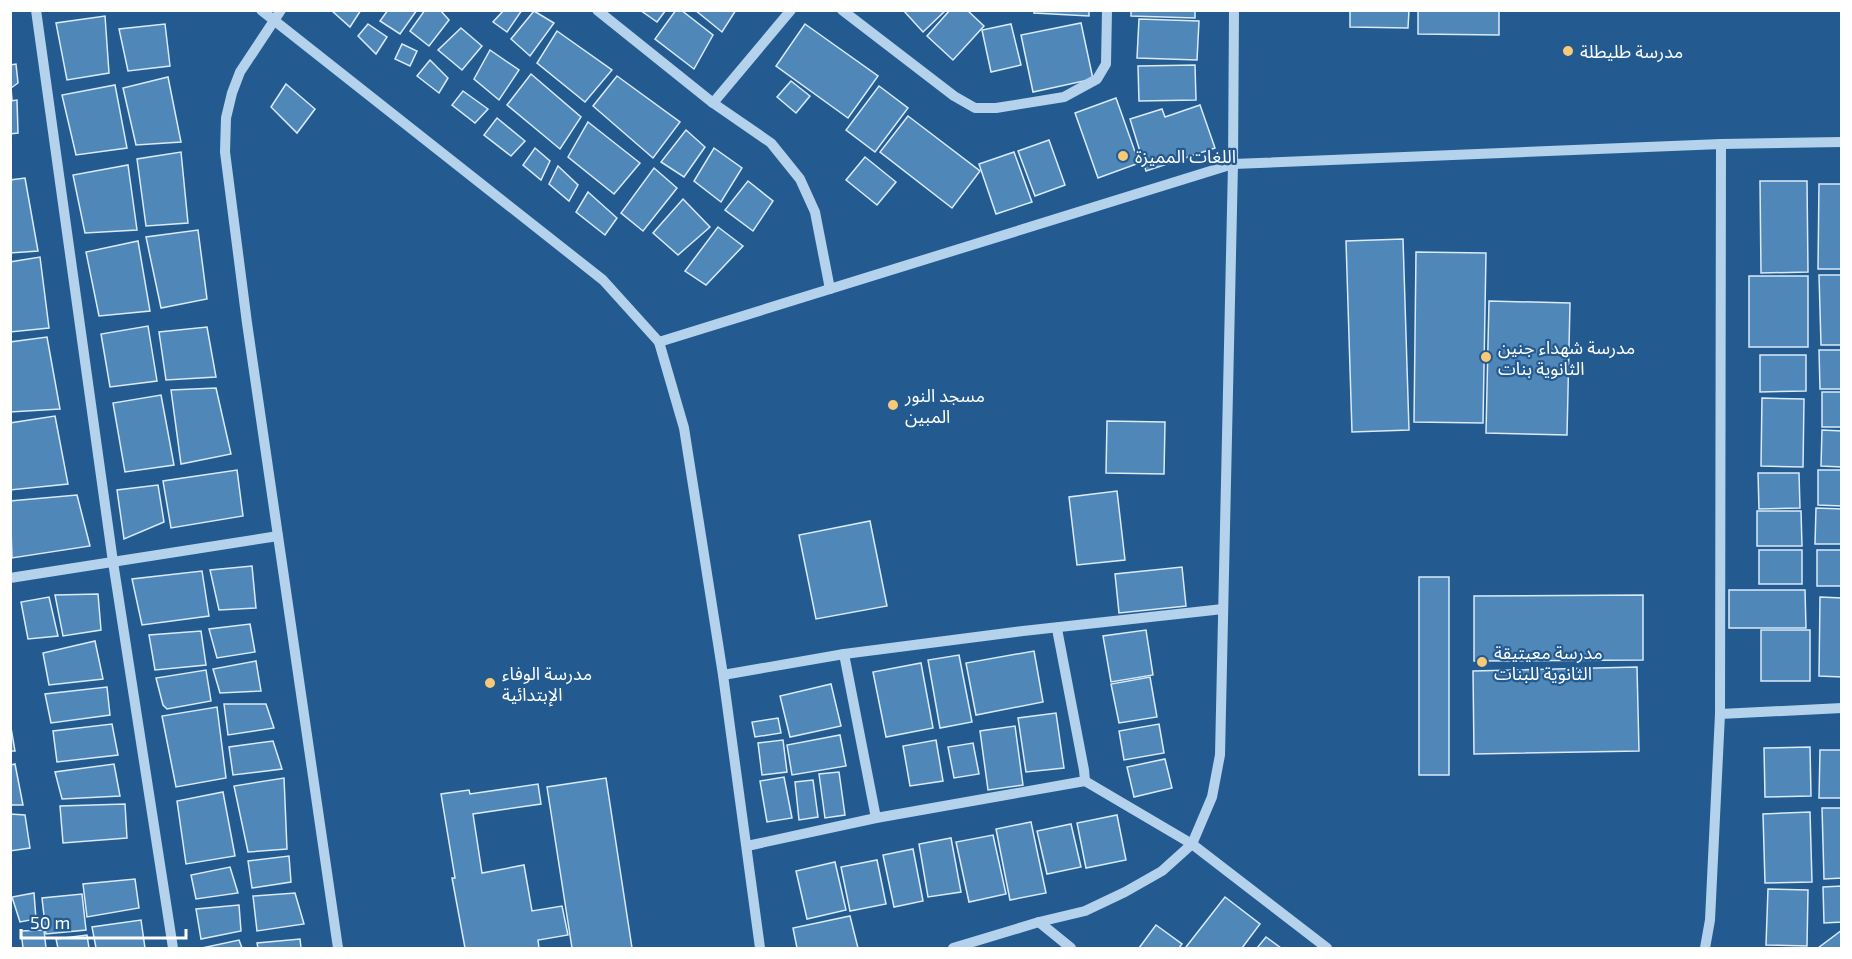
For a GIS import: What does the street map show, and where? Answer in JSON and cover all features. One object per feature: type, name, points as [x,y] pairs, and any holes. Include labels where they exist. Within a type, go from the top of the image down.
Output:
[{"type":"street","points":[[36,10],[112,562],[173,948]]},
{"type":"street","points":[[261,10],[603,280],[659,342],[684,428],[723,675],[760,948]]},
{"type":"street","points":[[281,10],[240,72],[226,118],[225,152],[247,323],[338,948]]},
{"type":"street","points":[[597,10],[713,103],[771,143],[800,179],[815,212],[830,289]]},
{"type":"street","points":[[713,103],[791,10]]},
{"type":"street","points":[[842,10],[954,96],[975,108],[996,108],[1064,97],[1096,79],[1106,64],[1107,10]]},
{"type":"street","points":[[953,948],[1039,922],[1085,911],[1162,871],[1192,844],[1212,797],[1220,755],[1233,164],[1234,10]]},
{"type":"street","points":[[659,342],[1233,164],[1721,144],[1842,142]]},
{"type":"street","points":[[1705,948],[1710,921],[1720,714],[1721,144]]},
{"type":"street","points":[[10,578],[278,536]]},
{"type":"street","points":[[723,675],[844,654],[1223,609]]},
{"type":"street","points":[[1057,628],[1085,781]]},
{"type":"street","points":[[844,654],[876,818]]},
{"type":"street","points":[[1720,714],[1842,708]]},
{"type":"street","points":[[747,846],[876,818],[1085,781],[1192,844],[1327,948]]},
{"type":"street","points":[[1039,922],[1071,948]]},
{"type":"building","points":[[331,10],[361,10],[350,27]]},
{"type":"building","points":[[388,10],[417,10],[400,34],[380,21]]},
{"type":"building","points":[[425,10],[440,10],[449,20],[429,46],[410,31]]},
{"type":"building","points":[[504,10],[522,10],[507,32],[493,22]]},
{"type":"building","points":[[640,10],[666,10],[657,22]]},
{"type":"building","points":[[676,10],[681,10],[713,35],[694,69],[655,39]]},
{"type":"building","points":[[695,10],[736,10],[722,32]]},
{"type":"building","points":[[903,10],[946,10],[923,32]]},
{"type":"building","points":[[950,10],[967,10],[984,26],[953,60],[927,36]]},
{"type":"building","points":[[1035,10],[1089,10],[1089,16],[1034,13]]},
{"type":"building","points":[[1131,10],[1195,10],[1195,18],[1131,16]]},
{"type":"building","points":[[1350,10],[1409,10],[1408,28],[1350,27]]},
{"type":"building","points":[[1499,10],[1499,35],[1418,34],[1418,11]]},
{"type":"building","points":[[534,11],[554,23],[530,56],[511,39]]},
{"type":"building","points":[[105,16],[109,73],[67,80],[56,23]]},
{"type":"building","points":[[1139,19],[1199,21],[1197,60],[1137,58]]},
{"type":"building","points":[[1081,23],[1093,79],[1033,92],[1021,35]]},
{"type":"building","points":[[165,24],[170,66],[128,71],[119,29]]},
{"type":"building","points":[[368,24],[387,37],[376,54],[358,36]]},
{"type":"building","points":[[805,24],[878,76],[848,118],[776,66]]},
{"type":"building","points":[[1011,24],[1021,65],[991,72],[982,30]]},
{"type":"building","points":[[461,28],[482,46],[462,70],[438,50]]},
{"type":"building","points":[[557,31],[612,70],[585,102],[537,63]]},
{"type":"building","points":[[402,44],[417,51],[410,66],[395,59]]},
{"type":"building","points":[[490,50],[519,70],[499,100],[474,79]]},
{"type":"building","points":[[430,60],[448,78],[439,93],[417,76]]},
{"type":"building","points":[[16,64],[18,83],[11,88],[12,100],[10,100],[10,65]]},
{"type":"building","points":[[1195,65],[1196,100],[1139,101],[1138,66]]},
{"type":"building","points":[[531,74],[581,117],[560,149],[507,105]]},
{"type":"building","points":[[617,76],[680,122],[653,158],[593,106]]},
{"type":"building","points":[[168,77],[181,142],[136,145],[123,88]]},
{"type":"building","points":[[791,81],[810,96],[796,113],[777,97]]},
{"type":"building","points":[[286,84],[315,109],[297,133],[271,107]]},
{"type":"building","points":[[115,85],[127,148],[76,155],[62,95]]},
{"type":"building","points":[[879,86],[908,108],[875,152],[846,130]]},
{"type":"building","points":[[463,91],[488,109],[475,123],[452,105]]},
{"type":"building","points":[[1116,98],[1139,163],[1098,178],[1075,113]]},
{"type":"building","points":[[17,100],[18,133],[10,134],[10,101]]},
{"type":"building","points":[[1200,105],[1215,148],[1146,171],[1130,119],[1162,109],[1165,117]]},
{"type":"building","points":[[908,116],[980,171],[952,208],[880,152]]},
{"type":"building","points":[[497,118],[525,141],[511,156],[484,135]]},
{"type":"building","points":[[588,122],[640,163],[614,194],[568,157]]},
{"type":"building","points":[[686,130],[705,147],[684,177],[661,162]]},
{"type":"building","points":[[1049,140],[1065,185],[1035,196],[1018,151]]},
{"type":"building","points":[[535,148],[550,161],[541,180],[523,165]]},
{"type":"building","points":[[714,148],[742,168],[721,202],[694,181]]},
{"type":"building","points":[[181,152],[188,223],[146,226],[137,159]]},
{"type":"building","points":[[1014,152],[1032,202],[996,214],[979,164]]},
{"type":"building","points":[[865,157],[896,182],[877,205],[846,180]]},
{"type":"building","points":[[128,165],[137,230],[85,233],[73,175]]},
{"type":"building","points":[[558,166],[578,185],[569,201],[549,184]]},
{"type":"building","points":[[654,168],[677,188],[643,231],[621,213]]},
{"type":"building","points":[[25,178],[38,251],[10,253],[10,180]]},
{"type":"building","points":[[748,181],[773,201],[753,231],[725,210]]},
{"type":"building","points":[[1760,181],[1807,181],[1808,272],[1761,273]]},
{"type":"building","points":[[1819,184],[1842,184],[1842,269],[1818,269]]},
{"type":"building","points":[[588,192],[617,218],[605,235],[576,212]]},
{"type":"building","points":[[683,199],[710,227],[678,255],[653,233]]},
{"type":"building","points":[[718,227],[743,246],[706,285],[685,271]]},
{"type":"building","points":[[198,230],[207,299],[161,308],[146,237]]},
{"type":"building","points":[[1403,239],[1409,430],[1352,432],[1346,241]]},
{"type":"building","points":[[138,241],[150,311],[99,316],[86,252]]},
{"type":"building","points":[[1416,252],[1486,253],[1483,423],[1414,422]]},
{"type":"building","points":[[40,257],[49,328],[10,332],[10,262]]},
{"type":"building","points":[[1819,275],[1842,275],[1842,345],[1821,345]]},
{"type":"building","points":[[1749,276],[1808,276],[1808,347],[1749,347]]},
{"type":"building","points":[[1489,301],[1570,303],[1567,435],[1486,433]]},
{"type":"building","points":[[148,326],[157,381],[110,387],[101,334]]},
{"type":"building","points":[[207,327],[216,377],[166,380],[159,332]]},
{"type":"building","points":[[47,337],[60,409],[10,412],[10,342]]},
{"type":"building","points":[[1819,350],[1842,350],[1842,389],[1820,389]]},
{"type":"building","points":[[1760,355],[1806,355],[1806,391],[1760,392]]},
{"type":"building","points":[[216,388],[231,454],[181,464],[171,390]]},
{"type":"building","points":[[1822,392],[1842,392],[1842,427],[1822,427]]},
{"type":"building","points":[[161,395],[174,465],[125,472],[113,403]]},
{"type":"building","points":[[1762,398],[1804,399],[1803,467],[1761,466]]},
{"type":"building","points":[[55,416],[68,484],[10,490],[10,423]]},
{"type":"building","points":[[1107,421],[1165,422],[1164,474],[1106,473]]},
{"type":"building","points":[[1822,430],[1842,431],[1842,467],[1821,466]]},
{"type":"building","points":[[237,470],[243,516],[171,528],[163,481]]},
{"type":"building","points":[[1818,470],[1842,470],[1842,506],[1818,505]]},
{"type":"building","points":[[1758,473],[1799,473],[1800,508],[1759,509]]},
{"type":"building","points":[[158,485],[164,522],[124,539],[117,490]]},
{"type":"building","points":[[1117,491],[1125,560],[1077,565],[1069,497]]},
{"type":"building","points":[[77,495],[90,546],[12,558],[10,501]]},
{"type":"building","points":[[1816,508],[1842,509],[1842,544],[1815,544]]},
{"type":"building","points":[[1757,511],[1801,511],[1802,546],[1757,546]]},
{"type":"building","points":[[870,521],[887,606],[816,619],[799,535]]},
{"type":"building","points":[[1759,550],[1802,550],[1802,584],[1759,584]]},
{"type":"building","points":[[1817,550],[1842,550],[1842,586],[1817,586]]},
{"type":"building","points":[[252,566],[256,608],[219,610],[210,570]]},
{"type":"building","points":[[1182,567],[1186,606],[1119,613],[1115,574]]},
{"type":"building","points":[[202,571],[209,616],[142,625],[132,579]]},
{"type":"building","points":[[1419,577],[1449,577],[1449,775],[1419,775]]},
{"type":"building","points":[[1729,590],[1805,590],[1806,628],[1729,628]]},
{"type":"building","points":[[98,594],[101,630],[63,636],[55,595]]},
{"type":"building","points":[[1643,595],[1643,660],[1474,661],[1474,596]]},
{"type":"building","points":[[49,597],[58,636],[28,639],[21,602]]},
{"type":"building","points":[[1820,597],[1842,598],[1842,677],[1819,676]]},
{"type":"building","points":[[250,624],[255,652],[217,658],[209,629]]},
{"type":"building","points":[[1146,630],[1153,675],[1111,682],[1103,636]]},
{"type":"building","points":[[1761,630],[1810,630],[1810,681],[1761,681]]},
{"type":"building","points":[[201,631],[206,665],[155,670],[149,635]]},
{"type":"building","points":[[95,641],[103,679],[49,685],[43,653]]},
{"type":"building","points":[[1034,651],[1043,702],[976,715],[966,663]]},
{"type":"building","points":[[959,655],[972,722],[940,728],[928,660]]},
{"type":"building","points":[[256,661],[261,691],[220,693],[213,669]]},
{"type":"building","points":[[921,663],[933,728],[886,737],[873,672]]},
{"type":"building","points":[[1637,667],[1639,751],[1474,754],[1473,671]]},
{"type":"building","points":[[206,670],[211,701],[167,709],[163,705],[156,678]]},
{"type":"building","points":[[1150,677],[1157,717],[1119,723],[1111,684]]},
{"type":"building","points":[[831,684],[841,726],[790,737],[780,696]]},
{"type":"building","points":[[107,687],[110,715],[51,723],[45,694]]},
{"type":"building","points":[[224,704],[266,704],[274,728],[228,735]]},
{"type":"building","points":[[217,707],[226,778],[176,787],[162,716]]},
{"type":"building","points":[[1056,713],[1064,768],[1026,772],[1018,718]]},
{"type":"building","points":[[778,718],[781,733],[755,737],[752,722]]},
{"type":"building","points":[[10,722],[15,751],[10,751]]},
{"type":"building","points":[[112,724],[118,755],[57,762],[53,731]]},
{"type":"building","points":[[1159,724],[1164,753],[1124,760],[1119,731]]},
{"type":"building","points":[[1015,726],[1023,785],[988,790],[980,731]]},
{"type":"building","points":[[840,735],[846,766],[792,775],[787,745]]},
{"type":"building","points":[[783,740],[787,772],[762,775],[758,743]]},
{"type":"building","points":[[936,740],[943,781],[910,786],[903,746]]},
{"type":"building","points":[[273,741],[282,769],[233,775],[229,747]]},
{"type":"building","points":[[973,743],[979,774],[954,778],[948,747]]},
{"type":"building","points":[[1810,747],[1811,796],[1765,797],[1764,748]]},
{"type":"building","points":[[1820,750],[1842,750],[1842,798],[1819,798]]},
{"type":"building","points":[[1165,759],[1172,788],[1134,797],[1127,767]]},
{"type":"building","points":[[15,764],[23,805],[10,805],[10,765]]},
{"type":"building","points":[[114,764],[120,796],[62,799],[55,772]]},
{"type":"building","points":[[839,772],[845,815],[825,818],[819,774]]},
{"type":"building","points":[[784,777],[792,818],[767,822],[760,781]]},
{"type":"building","points":[[284,778],[287,849],[248,852],[234,786]]},
{"type":"building","points":[[606,778],[632,948],[572,948],[547,787]]},
{"type":"building","points":[[813,780],[818,817],[799,820],[795,782]]},
{"type":"building","points":[[538,784],[541,804],[473,814],[482,873],[524,865],[532,911],[562,906],[568,935],[538,940],[539,948],[465,948],[452,878],[455,878],[441,794],[469,790],[470,794]]},
{"type":"building","points":[[223,792],[235,856],[186,864],[177,801]]},
{"type":"building","points":[[125,804],[127,838],[63,843],[60,806]]},
{"type":"building","points":[[1822,808],[1842,808],[1842,878],[1824,879]]},
{"type":"building","points":[[1810,812],[1812,882],[1765,883],[1763,814]]},
{"type":"building","points":[[10,814],[25,815],[30,848],[10,851]]},
{"type":"building","points":[[1117,815],[1126,860],[1086,868],[1077,823]]},
{"type":"building","points":[[1031,822],[1046,893],[1010,900],[996,829]]},
{"type":"building","points":[[1071,824],[1081,867],[1047,874],[1037,831]]},
{"type":"building","points":[[993,835],[1006,894],[969,902],[956,842]]},
{"type":"building","points":[[951,838],[961,892],[928,897],[919,844]]},
{"type":"building","points":[[913,849],[923,901],[894,907],[883,855]]},
{"type":"building","points":[[289,856],[291,882],[252,888],[248,861]]},
{"type":"building","points":[[877,860],[886,904],[850,911],[841,867]]},
{"type":"building","points":[[835,862],[846,910],[807,919],[796,871]]},
{"type":"building","points":[[230,867],[238,893],[196,899],[191,875]]},
{"type":"building","points":[[135,879],[139,908],[87,917],[83,884]]},
{"type":"building","points":[[1842,886],[1842,922],[1824,923],[1823,887]]},
{"type":"building","points":[[1768,889],[1808,890],[1807,946],[1766,945]]},
{"type":"building","points":[[34,893],[36,919],[20,922],[12,897]]},
{"type":"building","points":[[295,893],[304,924],[257,931],[253,896]]},
{"type":"building","points":[[82,894],[86,930],[46,934],[42,898]]},
{"type":"building","points":[[1225,897],[1260,924],[1242,948],[1186,947]]},
{"type":"building","points":[[239,905],[241,931],[201,939],[196,909]]},
{"type":"building","points":[[850,916],[858,948],[797,948],[793,928]]},
{"type":"building","points":[[141,920],[145,948],[96,948],[92,927]]},
{"type":"building","points":[[1156,925],[1182,944],[1179,948],[1139,948]]},
{"type":"building","points":[[44,930],[46,948],[23,948],[21,931]]},
{"type":"building","points":[[1842,930],[1842,948],[1818,948]]},
{"type":"building","points":[[87,935],[89,948],[58,948],[56,939]]},
{"type":"building","points":[[1266,937],[1281,948],[1257,948]]},
{"type":"building","points":[[300,939],[301,948],[258,948],[257,943]]},
{"type":"building","points":[[239,940],[242,948],[202,948]]},
{"type":"place","name":"مدرسة طليطلة","points":[[1568,51]]},
{"type":"place","name":"اللغات المميزة","points":[[1123,156]]},
{"type":"place","name":"مدرسة شهداء جنين الثانوية بنات","points":[[1486,357]]},
{"type":"place","name":"مسجد النور المبين","points":[[893,405]]},
{"type":"place","name":"مدرسة معيتيقة الثانوية للبنات","points":[[1482,662]]},
{"type":"place","name":"مدرسة الوفاء الإبتدائية","points":[[490,683]]}]
